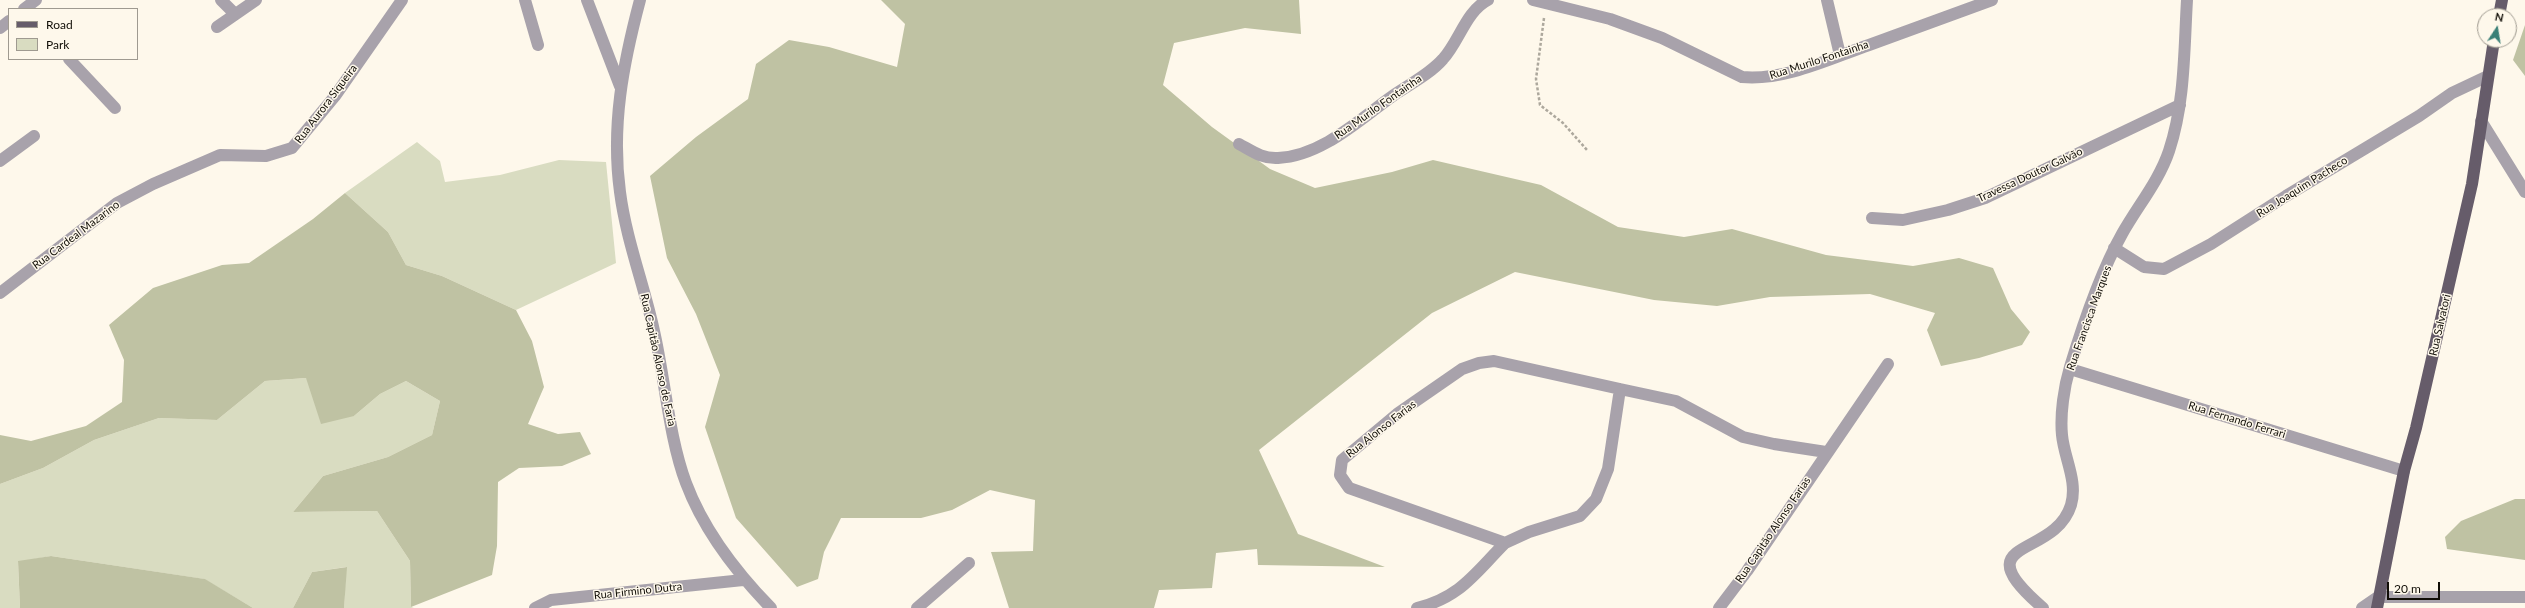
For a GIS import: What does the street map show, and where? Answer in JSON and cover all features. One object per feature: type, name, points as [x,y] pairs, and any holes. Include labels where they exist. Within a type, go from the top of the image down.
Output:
[{"type":"main road","name":"Rua Salvatori","points":[[2377,603],[2404,471],[2416,428],[2472,184],[2493,48]]},
{"type":"street","points":[[25,8],[36,0]]},
{"type":"street","points":[[221,0],[235,14]]},
{"type":"street","points":[[217,27],[256,0]]},
{"type":"street","name":"Rua Aurora Siqueira","points":[[176,173],[220,155],[266,156],[292,148],[335,96],[402,0]]},
{"type":"street","points":[[525,0],[538,45]]},
{"type":"street","name":"Rua Capitão Alonso de Faria","points":[[586,0],[620,86]]},
{"type":"street","name":"Rua Capitão Alonso de Faria","points":[[640,0],[628,45],[620,86],[616,150],[620,193],[654,331],[670,417],[685,482],[710,533],[743,580],[771,608]]},
{"type":"street","name":"Rua Murilo Fontainha","points":[[1239,144],[1262,157],[1278,158],[1303,153],[1338,136],[1442,61],[1456,43],[1472,14],[1480,4],[1488,0]]},
{"type":"street","name":"Rua Murilo Fontainha","points":[[1533,0],[1610,19],[1662,38],[1742,77],[1770,77],[1840,55],[1992,0]]},
{"type":"street","points":[[1827,0],[1840,55]]},
{"type":"street","name":"Rua Francisca Marques","points":[[2043,608],[2021,589],[2009,573],[2008,565],[2011,559],[2024,547],[2045,536],[2064,520],[2071,504],[2072,480],[2062,434],[2064,402],[2070,369],[2114,248],[2169,152],[2180,105],[2187,0]]},
{"type":"street","points":[[0,28],[8,22]]},
{"type":"street","points":[[70,60],[115,108]]},
{"type":"street","name":"Rua Joaquim Pacheco","points":[[2114,248],[2144,267],[2164,269],[2211,244],[2452,94],[2488,76]]},
{"type":"street","name":"Travessa Doutor Galvão","points":[[1872,218],[1903,220],[1948,210],[1985,198],[2180,105]]},
{"type":"street","points":[[2481,121],[2525,192]]},
{"type":"street","points":[[0,162],[34,136]]},
{"type":"street","name":"Rua Cardeal Mazarino","points":[[0,293],[117,203],[176,173]]},
{"type":"street","name":"Rua Alonso Farias","points":[[1505,543],[1349,488],[1340,475],[1342,460],[1397,414],[1462,369],[1479,363],[1494,361],[1620,390]]},
{"type":"street","name":"Rua Capitão Alonso Farias","points":[[1719,608],[1747,571],[1826,452],[1888,364]]},
{"type":"street","name":"Rua Fernando Ferrari","points":[[2070,369],[2404,471]]},
{"type":"street","points":[[1417,608],[1440,602],[1467,583],[1505,543],[1529,532],[1580,516],[1596,499],[1608,469],[1620,390],[1676,401],[1743,437],[1768,443],[1826,452]]},
{"type":"street","points":[[917,608],[969,563]]},
{"type":"street","name":"Rua Firmino Dutra","points":[[535,608],[551,600],[743,580]]},
{"type":"street","points":[[2362,608],[2377,603],[2525,597]]},
{"type":"path","points":[[1546,3],[1536,79],[1540,105],[1563,123],[1587,150]]},
{"type":"green space","points":[[881,0],[1299,0],[1301,34],[1245,28],[1174,43],[1163,85],[1212,127],[1270,169],[1315,188],[1392,172],[1433,160],[1541,185],[1618,227],[1684,237],[1732,229],[1826,255],[1913,266],[1959,258],[1993,268],[2011,309],[2030,332],[2022,345],[1979,358],[1941,366],[1927,330],[1935,313],[1870,294],[1770,297],[1717,306],[1654,300],[1515,272],[1432,313],[1259,450],[1298,534],[1385,567],[1258,565],[1257,549],[1216,553],[1212,588],[1159,590],[1154,608],[1009,608],[991,552],[1033,551],[1035,500],[990,490],[952,510],[921,518],[841,518],[824,552],[818,579],[797,587],[736,518],[705,427],[720,375],[696,314],[667,258],[650,176],[696,137],[748,99],[756,64],[789,40],[829,47],[897,67],[905,24]]},
{"type":"green space","points":[[2525,25],[2525,76],[2513,60]]},
{"type":"green space","points":[[417,142],[440,161],[445,182],[500,175],[559,160],[606,162],[616,263],[516,310],[442,276],[406,265],[388,232],[345,193]]},
{"type":"green space","points":[[345,193],[388,232],[406,265],[442,276],[516,310],[532,341],[544,387],[528,424],[558,434],[580,432],[591,454],[562,466],[519,468],[498,482],[497,546],[492,575],[411,607],[410,561],[377,511],[293,512],[323,476],[388,457],[432,435],[440,401],[406,381],[380,394],[354,416],[321,424],[306,378],[265,381],[217,420],[159,418],[94,440],[43,468],[0,484],[0,435],[31,441],[86,426],[122,402],[124,360],[109,325],[153,288],[222,265],[249,263],[313,219]]},
{"type":"green space","points":[[306,378],[354,416],[380,394],[406,381],[440,401],[432,435],[388,457],[323,476],[293,512],[377,511],[410,561],[411,607],[414,608],[344,608],[346,567],[312,572],[293,608],[253,608],[204,579],[51,556],[18,562],[20,608],[0,608],[0,484],[43,468],[94,440],[159,418],[217,420],[265,381]]},
{"type":"green space","points":[[2515,499],[2525,499],[2525,560],[2447,549],[2445,537],[2461,521]]},
{"type":"green space","points":[[51,556],[205,579],[253,608],[20,608],[18,561]]},
{"type":"green space","points":[[347,567],[344,608],[293,608],[312,572]]}]
